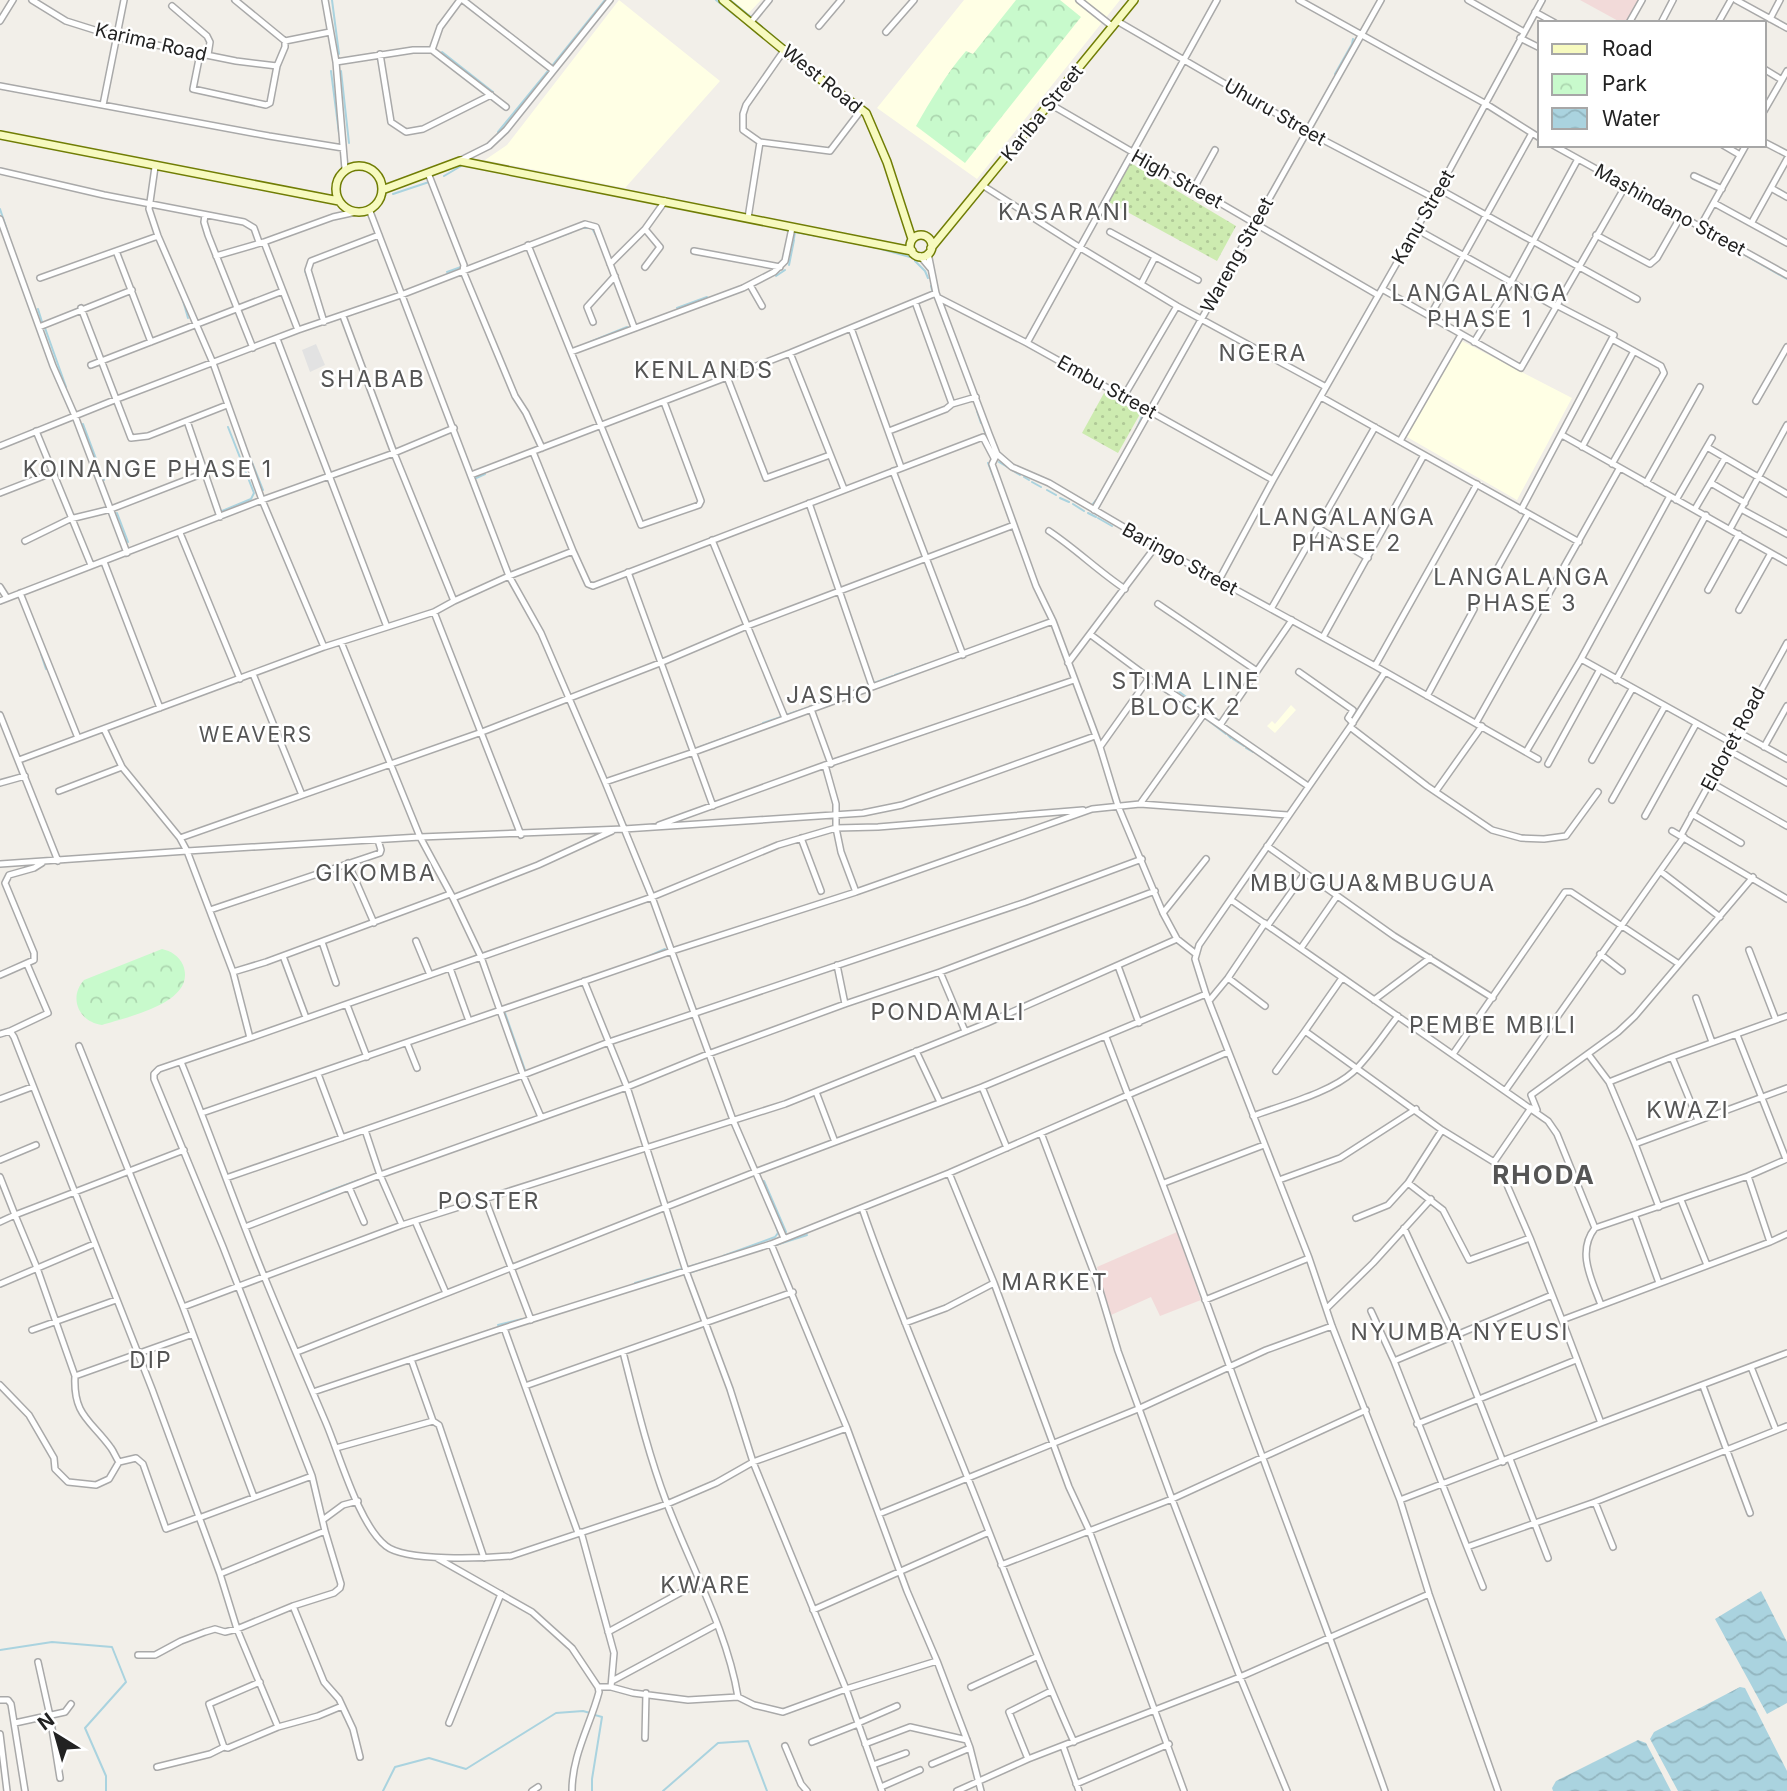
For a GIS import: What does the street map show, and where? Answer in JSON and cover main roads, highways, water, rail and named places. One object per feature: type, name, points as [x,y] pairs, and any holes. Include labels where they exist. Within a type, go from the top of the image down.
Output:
[{"type":"water","points":[[1761,1591],[1787,1642],[1787,1703],[1767,1714],[1715,1619]]},
{"type":"water","points":[[1740,1687],[1745,1688],[1787,1771],[1787,1791],[1678,1791],[1650,1739],[1654,1732]]},
{"type":"water","points":[[1638,1740],[1646,1743],[1671,1791],[1553,1791],[1556,1781]]},
{"type":"waterway","points":[[332,0],[339,54]]},
{"type":"waterway","points":[[552,66],[605,0]]},
{"type":"waterway","points":[[716,0],[737,17]]},
{"type":"waterway","points":[[730,0],[751,17]]},
{"type":"waterway","points":[[743,21],[758,34]]},
{"type":"waterway","points":[[755,21],[798,57]]},
{"type":"waterway","points":[[1335,74],[1353,39]]},
{"type":"waterway","points":[[174,45],[193,50]]},
{"type":"waterway","points":[[442,52],[493,92]]},
{"type":"waterway","points":[[802,60],[826,79]]},
{"type":"waterway","points":[[331,71],[339,133]]},
{"type":"waterway","points":[[341,71],[349,143]]},
{"type":"waterway","points":[[498,132],[548,71]]},
{"type":"waterway","points":[[444,176],[461,166]]},
{"type":"waterway","points":[[393,194],[429,182]]},
{"type":"waterway","points":[[0,209],[9,236]]},
{"type":"waterway","points":[[581,228],[592,228],[599,241]]},
{"type":"waterway","points":[[782,229],[789,231]]},
{"type":"waterway","points":[[551,240],[572,232]]},
{"type":"waterway","points":[[794,238],[795,232],[834,239]]},
{"type":"waterway","points":[[789,265],[794,240]]},
{"type":"waterway","points":[[840,240],[877,248]]},
{"type":"waterway","points":[[881,249],[910,257]]},
{"type":"waterway","points":[[1738,251],[1787,279]]},
{"type":"waterway","points":[[915,261],[928,278]]},
{"type":"waterway","points":[[447,272],[461,267]]},
{"type":"waterway","points":[[776,276],[785,270]]},
{"type":"waterway","points":[[305,271],[311,287]]},
{"type":"waterway","points":[[931,286],[932,290]]},
{"type":"waterway","points":[[182,297],[188,318]]},
{"type":"waterway","points":[[677,308],[707,297]]},
{"type":"waterway","points":[[38,309],[42,322]]},
{"type":"waterway","points":[[943,320],[947,330]]},
{"type":"waterway","points":[[590,342],[627,327]]},
{"type":"waterway","points":[[45,328],[66,387]]},
{"type":"waterway","points":[[977,411],[981,423]]},
{"type":"waterway","points":[[1136,430],[1143,414]]},
{"type":"waterway","points":[[83,424],[104,480]]},
{"type":"waterway","points":[[222,511],[251,499],[254,493],[228,427]]},
{"type":"waterway","points":[[984,430],[990,445]]},
{"type":"waterway","points":[[251,460],[263,490]]},
{"type":"waterway","points":[[999,462],[1009,468]]},
{"type":"waterway","points":[[988,463],[995,481]]},
{"type":"waterway","points":[[1012,470],[1020,475]]},
{"type":"waterway","points":[[474,479],[485,474]]},
{"type":"waterway","points":[[1024,477],[1029,480]]},
{"type":"waterway","points":[[1032,482],[1041,487]]},
{"type":"waterway","points":[[1047,490],[1056,495]]},
{"type":"waterway","points":[[1060,498],[1069,502]]},
{"type":"waterway","points":[[1092,505],[1096,500]]},
{"type":"waterway","points":[[1073,504],[1084,511]]},
{"type":"waterway","points":[[117,513],[128,542]]},
{"type":"waterway","points":[[1088,513],[1096,517]]},
{"type":"waterway","points":[[1098,518],[1112,526]]},
{"type":"waterway","points":[[1111,653],[1144,677]]},
{"type":"waterway","points":[[41,654],[46,669]]},
{"type":"waterway","points":[[1125,657],[1151,676]]},
{"type":"waterway","points":[[908,671],[927,664]]},
{"type":"waterway","points":[[895,675],[907,671]]},
{"type":"waterway","points":[[874,683],[893,676]]},
{"type":"waterway","points":[[1156,679],[1174,688],[1218,720]]},
{"type":"waterway","points":[[853,691],[869,685]]},
{"type":"waterway","points":[[1160,688],[1197,713]]},
{"type":"waterway","points":[[830,698],[850,692]]},
{"type":"waterway","points":[[811,706],[828,700]]},
{"type":"waterway","points":[[786,715],[807,708]]},
{"type":"waterway","points":[[763,723],[781,717]]},
{"type":"waterway","points":[[1205,718],[1226,734]]},
{"type":"waterway","points":[[700,747],[763,724]]},
{"type":"waterway","points":[[1228,735],[1231,738]]},
{"type":"waterway","points":[[1233,739],[1244,746]]},
{"type":"waterway","points":[[1246,748],[1253,752]]},
{"type":"waterway","points":[[647,957],[665,949]]},
{"type":"waterway","points":[[505,1013],[525,1070]]},
{"type":"waterway","points":[[278,1157],[290,1153]]},
{"type":"waterway","points":[[321,1194],[359,1180]]},
{"type":"waterway","points":[[764,1181],[786,1232]]},
{"type":"waterway","points":[[484,1196],[492,1193]]},
{"type":"waterway","points":[[723,1256],[775,1237],[778,1233],[776,1226]]},
{"type":"waterway","points":[[776,1245],[807,1235]]},
{"type":"waterway","points":[[689,1273],[734,1258]]},
{"type":"waterway","points":[[635,1283],[711,1260]]},
{"type":"waterway","points":[[632,1290],[650,1285]]},
{"type":"waterway","points":[[498,1325],[522,1319]]},
{"type":"waterway","points":[[0,1650],[52,1642],[112,1647],[126,1682],[85,1728],[106,1776],[106,1791]]},
{"type":"waterway","points":[[383,1791],[395,1767],[429,1758],[466,1769],[556,1713],[590,1713]]},
{"type":"waterway","points":[[592,1791],[602,1717],[595,1715]]},
{"type":"waterway","points":[[663,1791],[718,1743],[748,1741],[767,1791]]},
{"type":"district","name":"KASARANI","points":[[1064,212]]},
{"type":"district","name":"LANGALANGA PHASE 1","points":[[1480,306]]},
{"type":"district","name":"NGERA","points":[[1263,353]]},
{"type":"district","name":"KENLANDS","points":[[704,370]]},
{"type":"district","name":"SHABAB","points":[[373,379]]},
{"type":"district","name":"KOINANGE PHASE 1","points":[[148,469]]},
{"type":"district","name":"LANGALANGA PHASE 2","points":[[1347,530]]},
{"type":"district","name":"LANGALANGA PHASE 3","points":[[1522,590]]},
{"type":"district","name":"STIMA LINE BLOCK 2","points":[[1186,694]]},
{"type":"district","name":"JASHO","points":[[830,695]]},
{"type":"district","name":"WEAVERS","points":[[256,734]]},
{"type":"district","name":"GIKOMBA","points":[[376,873]]},
{"type":"district","name":"MBUGUA&MBUGUA","points":[[1373,883]]},
{"type":"district","name":"PONDAMALI","points":[[948,1012]]},
{"type":"district","name":"PEMBE MBILI","points":[[1493,1025]]},
{"type":"district","name":"KWAZI","points":[[1688,1110]]},
{"type":"district","name":"RHODA","points":[[1544,1174]]},
{"type":"district","name":"POSTER","points":[[489,1201]]},
{"type":"district","name":"MARKET","points":[[1055,1282]]},
{"type":"district","name":"NYUMBA NYEUSI","points":[[1460,1332]]},
{"type":"district","name":"DIP","points":[[151,1360]]},
{"type":"district","name":"KWARE","points":[[706,1585]]}]
